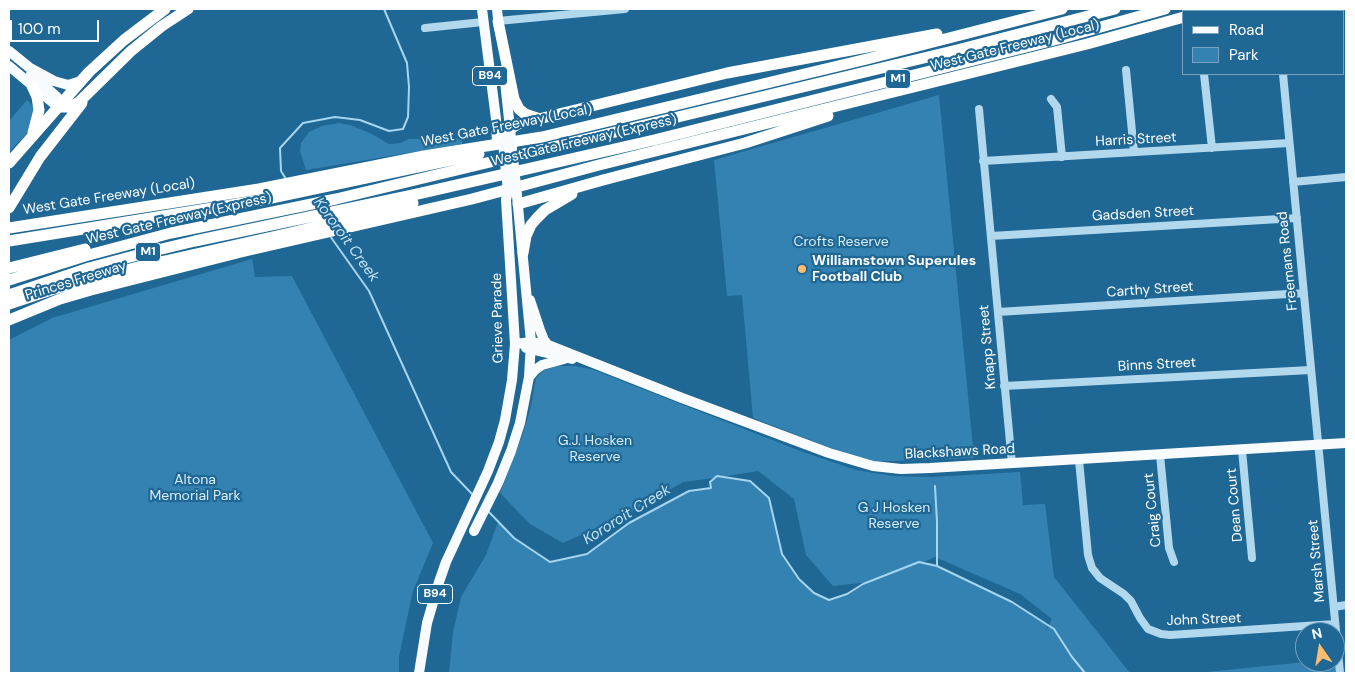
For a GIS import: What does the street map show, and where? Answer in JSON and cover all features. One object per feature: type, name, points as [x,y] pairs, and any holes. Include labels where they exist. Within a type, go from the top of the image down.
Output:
[{"type":"highway","points":[[9,163],[81,81],[117,46],[165,9]]},
{"type":"highway","points":[[61,106],[75,104],[131,50],[188,9]]},
{"type":"highway","points":[[510,129],[516,125],[728,73],[917,38],[1052,9]]},
{"type":"highway","name":"West Gate Freeway (Local)","points":[[9,228],[261,195],[319,177],[424,156],[542,137],[867,59],[1062,9]]},
{"type":"highway","name":"West Gate Freeway (Express)","points":[[9,280],[85,256],[170,234],[336,199],[958,50],[1115,9]]},
{"type":"highway","name":"West Gate Freeway (Express)","points":[[9,295],[89,268],[195,240],[291,232],[350,218],[527,170],[1021,48],[1165,9]]},
{"type":"highway","name":"West Gate Freeway (Local)","points":[[240,252],[291,232],[350,218],[472,199],[1087,44],[1182,18]]},
{"type":"highway","points":[[498,21],[514,99],[525,114],[540,120]]},
{"type":"highway","points":[[117,46],[121,52],[131,50]]},
{"type":"highway","points":[[9,208],[21,186],[51,142],[97,83]]},
{"type":"highway","points":[[30,139],[37,122],[39,110],[37,97],[32,86]]},
{"type":"highway","points":[[518,200],[745,143],[833,114],[871,98]]},
{"type":"highway","points":[[21,186],[27,168],[60,119],[61,106]]},
{"type":"highway","points":[[9,241],[261,195],[326,187],[468,157],[542,137]]},
{"type":"highway","points":[[523,254],[526,236],[531,225],[545,210],[568,196],[603,180]]},
{"type":"highway","points":[[9,304],[54,289],[147,265],[291,232]]},
{"type":"highway","points":[[9,268],[125,240],[170,234]]},
{"type":"highway","points":[[54,289],[240,252]]},
{"type":"highway","name":"Princes Freeway","points":[[9,320],[60,299],[240,252]]},
{"type":"main road","name":"Grieve Parade","points":[[419,673],[432,602],[446,562],[488,471],[499,442],[512,380],[514,344],[506,200],[502,192],[500,143],[482,9]]},
{"type":"main road","name":"Grieve Parade","points":[[474,531],[498,483],[520,423],[529,377],[531,346],[518,200],[497,9]]},
{"type":"main road","points":[[484,22],[498,21]]},
{"type":"main road","points":[[9,51],[36,72],[57,82],[69,85],[81,81]]},
{"type":"main road","points":[[21,61],[29,72],[57,97],[61,106]]},
{"type":"main road","points":[[9,66],[32,86],[61,106]]},
{"type":"main road","points":[[500,143],[510,129]]},
{"type":"main road","points":[[506,200],[512,204],[518,200]]},
{"type":"main road","points":[[527,291],[540,330],[548,345]]},
{"type":"main road","points":[[514,344],[531,346]]},
{"type":"main road","name":"Blackshaws Road","points":[[531,346],[548,345],[851,461],[874,466],[912,469],[1346,443]]},
{"type":"main road","name":"Blackshaws Road","points":[[531,346],[568,358],[593,363]]},
{"type":"main road","points":[[529,377],[542,365],[568,358]]},
{"type":"street","points":[[498,21],[625,9]]},
{"type":"street","points":[[425,28],[484,22]]},
{"type":"street","points":[[1126,70],[1134,152]]},
{"type":"street","points":[[1204,75],[1212,148]]},
{"type":"street","name":"Freemans Road","points":[[1283,75],[1319,446]]},
{"type":"street","points":[[1052,99],[1057,106],[1062,156]]},
{"type":"street","name":"Knapp Street","points":[[979,108],[1012,464]]},
{"type":"street","name":"Harris Street","points":[[984,161],[1290,143]]},
{"type":"street","points":[[1293,182],[1346,177]]},
{"type":"street","name":"Gadsden Street","points":[[991,236],[1297,218]]},
{"type":"street","name":"Carthy Street","points":[[998,312],[1304,293]]},
{"type":"street","name":"Binns Street","points":[[1004,386],[1311,370]]},
{"type":"street","name":"Marsh Street","points":[[1319,446],[1335,622]]},
{"type":"street","name":"Dean Court","points":[[1242,450],[1252,558]]},
{"type":"street","name":"Craig Court","points":[[1160,455],[1170,548],[1174,562]]},
{"type":"street","name":"John Street","points":[[1079,460],[1089,563],[1100,578],[1116,588],[1130,601],[1148,628],[1161,634],[1170,635],[1295,627]]},
{"type":"street","points":[[1334,606],[1346,605]]},
{"type":"green space","name":"Crofts Reserve","points":[[939,95],[974,458],[868,462],[753,418],[742,295],[727,296],[714,160]]},
{"type":"green space","points":[[27,100],[37,110],[30,130],[9,152],[9,121]]},
{"type":"green space","points":[[339,123],[370,133],[389,144],[400,143],[409,139],[462,138],[462,144],[306,170],[300,151],[301,143],[309,132],[322,126]]},
{"type":"green space","name":"Altona Memorial Park","points":[[252,259],[255,277],[292,276],[433,543],[413,591],[399,656],[399,673],[9,673],[9,340],[52,318]]},
{"type":"green space","points":[[558,366],[575,366],[594,370],[803,452],[856,470],[893,476],[931,477],[1020,472],[1023,505],[1045,504],[1054,577],[1130,673],[449,673],[453,632],[461,597],[486,555],[498,522],[514,538],[550,562],[587,554],[629,523],[689,491],[710,488],[710,482],[714,478],[683,482],[626,515],[563,543],[530,524],[500,493],[522,436],[531,406],[536,378],[544,370]],"holes":[[[758,471],[794,499],[806,555],[833,586],[870,582],[847,594],[829,600],[814,593],[799,579],[782,554],[769,498],[749,481],[721,477]],[[935,557],[1020,594],[1052,619],[1044,635],[1048,625],[1012,602],[937,566],[922,563]]]},
{"type":"green space","points":[[1295,663],[1295,672],[1337,673],[1196,673]]},
{"type":"waterway","name":"Kororoit Creek","points":[[286,179],[281,171],[280,148],[303,123],[335,117],[360,120],[389,131],[403,129],[408,117],[409,87],[407,63],[384,9]]},
{"type":"waterway","name":"Kororoit Creek","points":[[330,236],[369,291],[451,472],[473,495]]},
{"type":"waterway","name":"Kororoit Creek","points":[[488,511],[514,538],[550,562],[587,554],[629,523],[689,491],[711,488],[710,482],[717,476],[750,481],[769,498],[782,554],[799,579],[814,593],[829,600],[847,594],[863,584],[919,562],[937,566],[1012,602],[1054,629],[1085,673]]},
{"type":"waterway","points":[[935,486],[937,566]]},
{"type":"place","name":"Williamstown Superules Football Club","points":[[802,269]]},
{"type":"park label","name":"G.J. Hosken Reserve","points":[[595,450]]},
{"type":"park label","name":"G J Hosken Reserve","points":[[894,516]]}]
